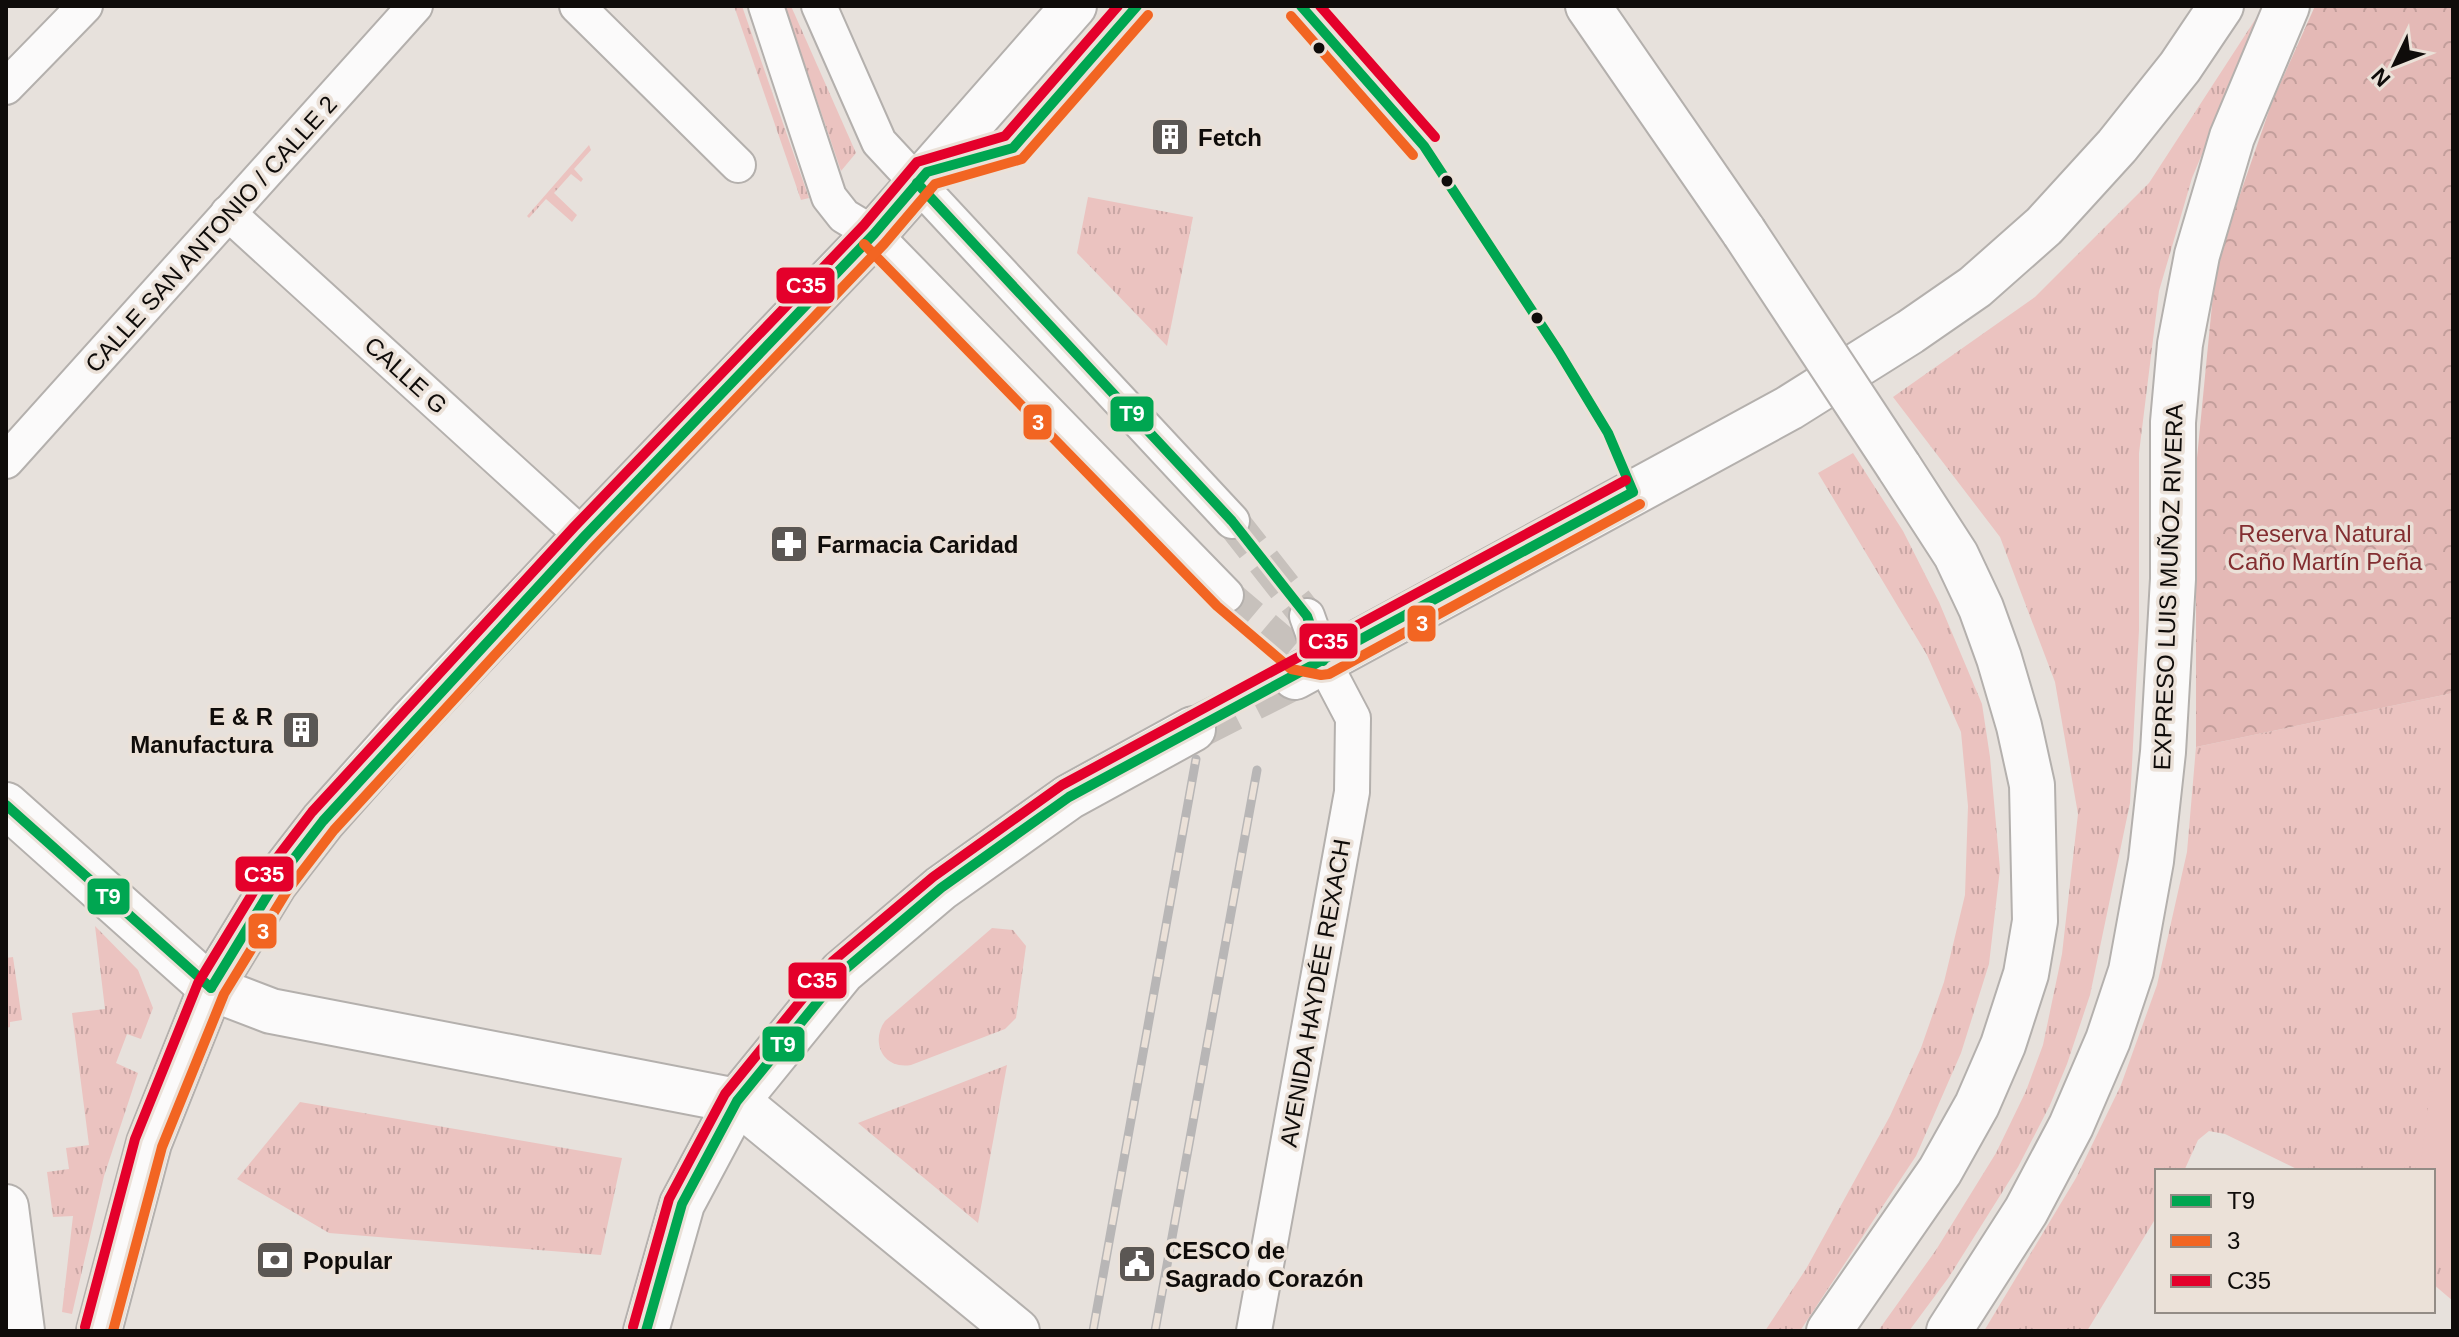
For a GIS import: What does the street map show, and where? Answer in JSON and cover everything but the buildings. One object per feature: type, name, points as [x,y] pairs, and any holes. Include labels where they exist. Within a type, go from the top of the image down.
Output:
[{"type":"main road","points":[[99,1331],[149,1143],[211,988],[275,883],[323,821],[584,537],[874,234],[1074,6]]},
{"type":"main road","points":[[1588,6],[1744,232],[1956,555],[1981,608],[1999,658],[2032,785],[2035,921],[2026,974],[2003,1045],[1977,1105],[1940,1171],[1829,1331]]},
{"type":"main road","points":[[1306,665],[1789,408],[1975,287],[2044,226],[2117,146],[2180,67],[2221,6]]},
{"type":"main road","name":"EXPRESO LUIS MUÑOZ RIVERA","points":[[1949,1331],[2026,1211],[2071,1126],[2108,1040],[2131,971],[2151,861],[2163,752],[2173,579],[2173,422],[2180,344],[2197,255],[2232,137],[2287,6]]},
{"type":"main road","points":[[646,1331],[682,1204],[737,1101],[842,972],[941,888],[1069,797],[1193,729]]},
{"type":"main road","points":[[6,805],[211,988],[283,1014],[737,1101],[1017,1331]]},
{"type":"main road","points":[[6,1207],[22,1331]]},
{"type":"street","points":[[6,87],[85,6]]},
{"type":"street","name":"CALLE SAN ANTONIO / CALLE 2","points":[[6,461],[415,6]]},
{"type":"street","points":[[577,6],[738,165]]},
{"type":"street","points":[[766,6],[829,197],[844,216],[874,234],[1226,595]]},
{"type":"street","points":[[819,6],[879,142],[1232,521]]},
{"type":"street","name":"CALLE G","points":[[228,213],[584,537]]},
{"type":"street","name":"AVENIDA HAYDÉE REXACH","points":[[1254,1331],[1352,792],[1353,718],[1306,665],[1307,616]]},
{"type":"green space","points":[[734,6],[742,6],[809,198],[801,200]]},
{"type":"green space","points":[[785,6],[791,6],[856,153],[841,171]]},
{"type":"green space","points":[[2264,6],[2192,178],[2159,291],[2139,453],[2139,630],[2130,803],[2090,995],[2050,1105],[2018,1167],[1949,1277],[1909,1331],[1878,1331],[1936,1250],[1996,1153],[2026,1091],[2043,1045],[2062,954],[2078,814],[2055,682],[2000,537],[1893,397],[2035,297],[2149,183]]},
{"type":"green space","name":"Reserva Natural Caño Martín Peña","points":[[2315,6],[2453,6],[2453,693],[2196,747],[2196,468],[2216,264],[2272,102]]},
{"type":"green space","points":[[589,145],[591,150],[574,169],[583,179],[581,182],[571,174],[554,193],[577,215],[572,222],[546,199],[529,218],[527,216]]},
{"type":"green space","points":[[1088,197],[1193,217],[1167,346],[1077,253]]},
{"type":"green space","points":[[1853,453],[1903,531],[1939,602],[1982,704],[2000,869],[1989,964],[1961,1053],[1916,1156],[1800,1331],[1765,1331],[1806,1269],[1890,1116],[1921,1048],[1944,982],[1965,895],[1968,806],[1961,732],[1927,655],[1818,473]]},
{"type":"green space","points":[[2453,693],[2453,1301],[2435,1286],[2435,1169],[2297,1169],[2225,1134],[2209,1131],[2198,1140],[2185,1169],[2155,1169],[2155,1219],[2087,1331],[1984,1331],[2076,1178],[2121,1085],[2157,985],[2187,852],[2196,747]]},
{"type":"green space","points":[[95,926],[138,970],[153,1008],[141,1039],[127,1034],[116,1063],[138,1073],[104,1176],[72,1314],[62,1312],[73,1216],[53,1217],[47,1172],[69,1169],[66,1148],[89,1145],[72,1013],[105,1009]]},
{"type":"green space","points":[[992,928],[1013,930],[1026,946],[1016,1018],[1005,1029],[911,1065],[893,1063],[887,1059],[879,1045],[885,1021]]},
{"type":"green space","points":[[13,957],[22,1020],[10,1022],[10,1027],[6,1028],[6,958]]},
{"type":"green space","points":[[1007,1065],[978,1223],[858,1123]]},
{"type":"green space","points":[[2430,1091],[2453,1094],[2453,1248],[2435,1245],[2435,1169],[2420,1169]]},
{"type":"green space","points":[[300,1102],[622,1158],[601,1255],[329,1233],[237,1179]]},
{"type":"tunnel","points":[[1232,521],[1307,616]]},
{"type":"tunnel","points":[[1226,595],[1299,657]]},
{"type":"tunnel","points":[[1193,729],[1295,677]]},
{"type":"railway","points":[[1093,1331],[1196,759]]},
{"type":"railway","points":[[1155,1331],[1257,770]]},
{"type":"transit line","name":"C35","points":[[85,1327],[135,1139],[198,983],[263,876],[312,812],[574,527],[864,225],[917,162],[1005,136],[1118,6]]},
{"type":"transit line","name":"T9","points":[[211,988],[275,883],[323,821],[584,537],[874,234],[927,172],[1013,148],[1137,6]]},
{"type":"transit line","name":"T9","points":[[646,1331],[682,1204],[737,1101],[842,972],[941,888],[1069,797],[1633,492],[1608,433],[1559,352],[1424,146],[1301,6]]},
{"type":"transit line","name":"C35","points":[[1320,6],[1435,137]]},
{"type":"transit line","name":"3","points":[[113,1331],[162,1147],[224,994],[287,891],[334,830],[594,547],[884,244],[935,184],[1022,159],[1148,15]]},
{"type":"transit line","name":"3","points":[[1291,16],[1413,155]]},
{"type":"transit line","name":"T9","points":[[917,183],[1232,521],[1307,616],[1323,661]]},
{"type":"transit line","name":"3","points":[[864,244],[1217,606],[1291,669],[1329,674],[1640,504]]},
{"type":"transit line","name":"C35","points":[[633,1327],[669,1199],[725,1094],[833,961],[933,877],[1062,785],[1626,480]]},
{"type":"transit line","name":"T9","points":[[6,805],[211,988]]},
{"type":"place","name":"Fetch","points":[[1170,137]]},
{"type":"place","name":"Farmacia Caridad","points":[[789,544]]},
{"type":"place","name":"E & R Manufactura","points":[[301,730]]},
{"type":"place","name":"Popular","points":[[275,1260]]},
{"type":"place","name":"CESCO de Sagrado Corazón","points":[[1137,1264]]}]
